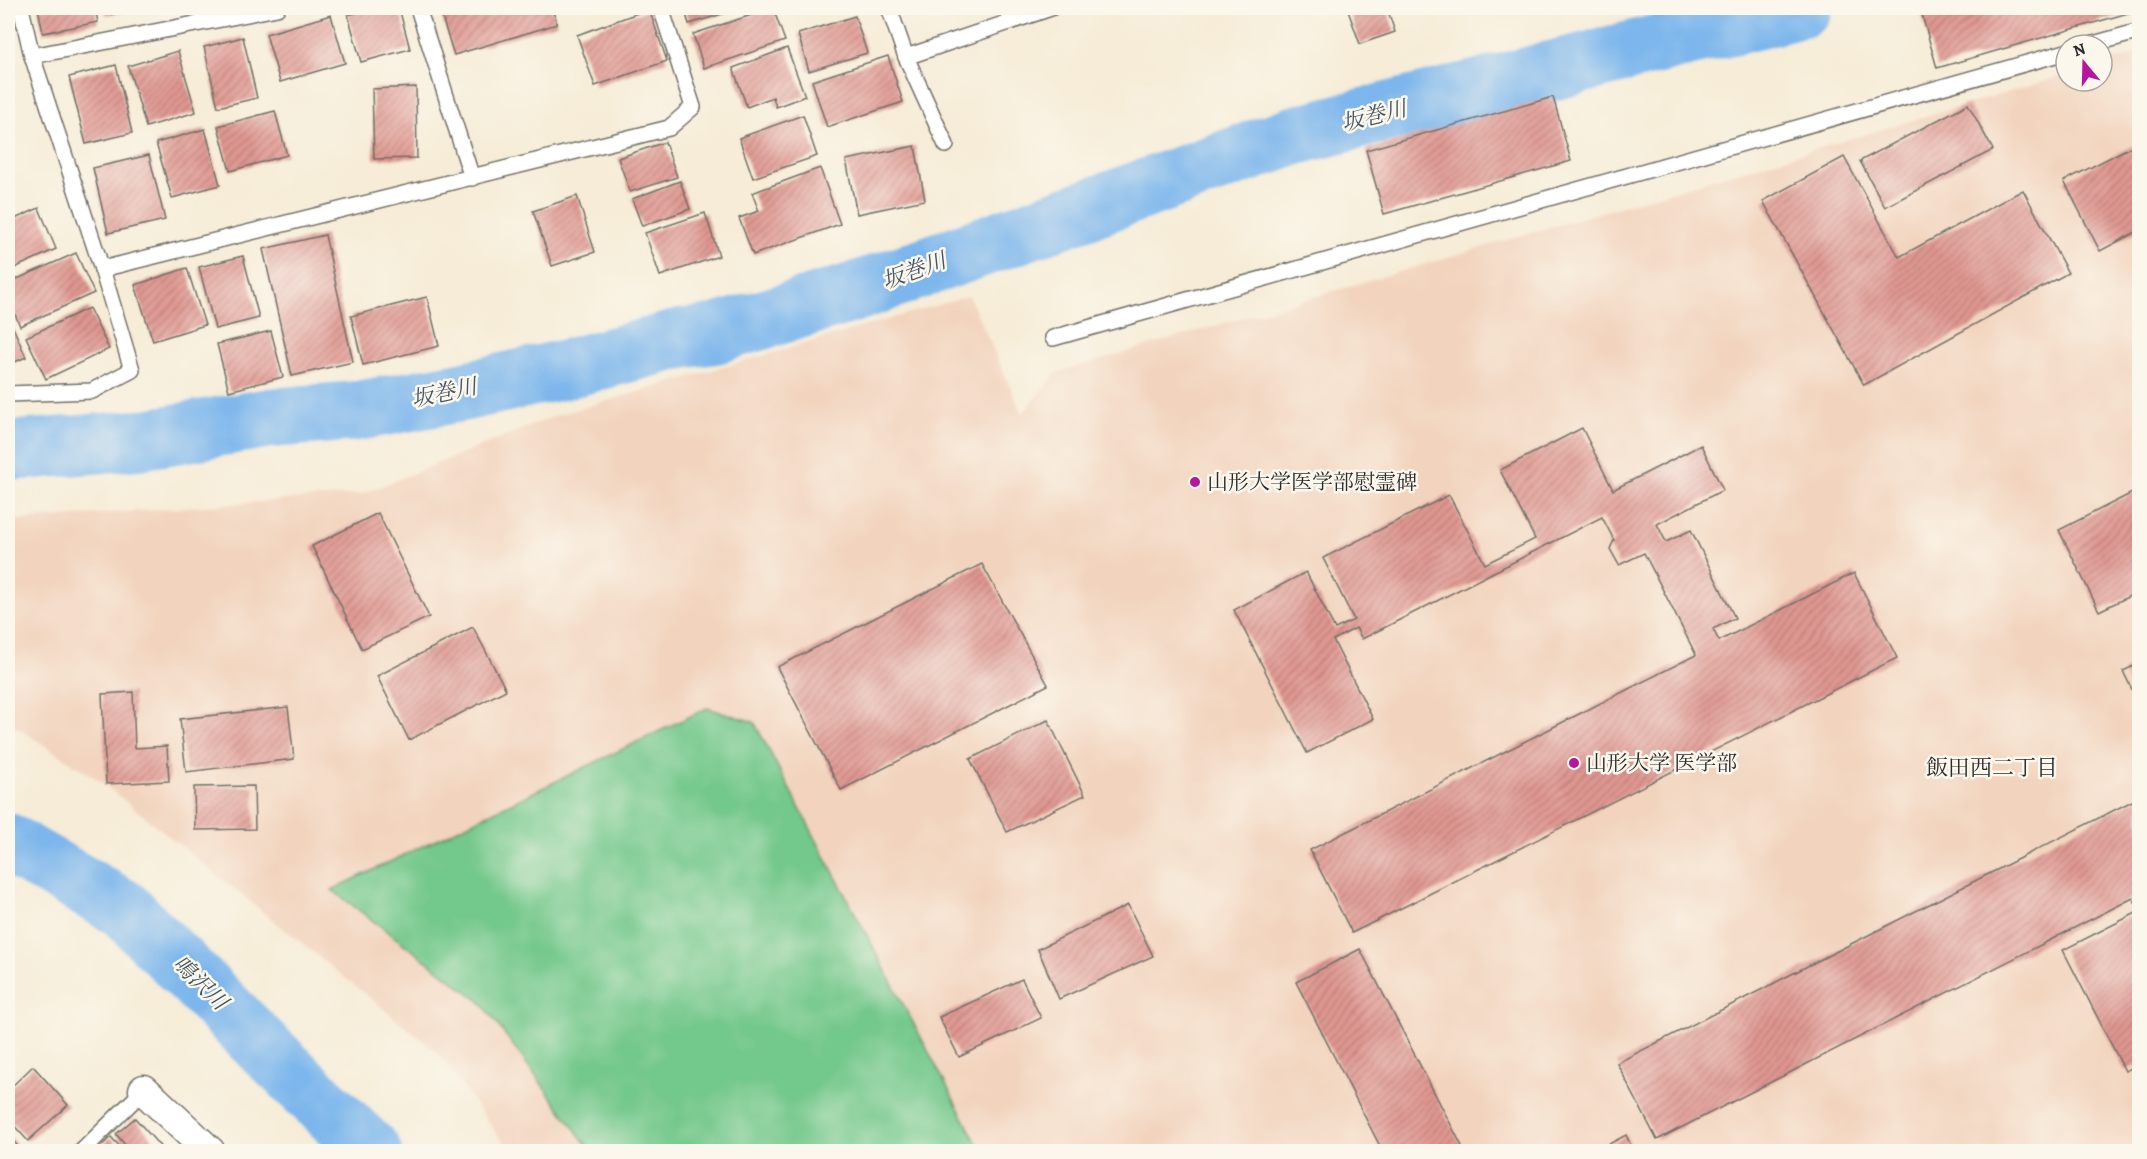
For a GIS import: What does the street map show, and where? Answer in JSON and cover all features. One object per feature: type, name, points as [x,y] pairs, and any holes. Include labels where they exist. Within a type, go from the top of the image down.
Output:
[{"type":"street","points":[[144,1090],[210,1152]]},
{"type":"lane","points":[[8,394],[92,391],[132,370],[102,269],[32,56],[21,8]]},
{"type":"lane","points":[[32,56],[277,8]]},
{"type":"lane","points":[[418,8],[472,178]]},
{"type":"lane","points":[[102,269],[669,128],[693,107],[661,8]]},
{"type":"lane","points":[[889,8],[906,57],[946,145]]},
{"type":"lane","points":[[906,57],[1051,8]]},
{"type":"lane","points":[[2114,38],[2139,31]]},
{"type":"lane","points":[[1053,338],[2054,55]]},
{"type":"lane","points":[[81,1152],[144,1090]]},
{"type":"shaded area","points":[[2139,53],[2139,1151],[510,1151],[437,1052],[99,780],[8,722],[8,521],[362,494],[555,416],[969,296],[1022,414],[1056,373],[2054,79],[2054,93],[2114,93],[2114,60]]},
{"type":"green space","points":[[707,708],[754,722],[981,1151],[591,1151],[481,1002],[332,890]]},
{"type":"building","points":[[38,8],[95,8],[98,22],[43,33]]},
{"type":"building","points":[[105,8],[144,8],[144,9],[106,15]]},
{"type":"building","points":[[376,8],[399,8],[410,49],[361,62],[348,15]]},
{"type":"building","points":[[439,8],[552,8],[557,24],[454,55]]},
{"type":"building","points":[[684,8],[742,8],[689,24]]},
{"type":"building","points":[[773,8],[785,41],[704,68],[693,34]]},
{"type":"building","points":[[785,8],[802,8],[786,12]]},
{"type":"building","points":[[1347,8],[1387,8],[1395,32],[1360,44]]},
{"type":"building","points":[[1920,8],[2134,8],[2135,11],[2054,33],[1937,68]]},
{"type":"building","points":[[649,9],[667,61],[595,86],[577,35]]},
{"type":"building","points":[[331,15],[345,63],[280,82],[266,34]]},
{"type":"building","points":[[855,16],[867,53],[809,71],[798,34]]},
{"type":"building","points":[[243,37],[257,98],[218,107],[204,47]]},
{"type":"building","points":[[787,48],[805,96],[776,107],[773,97],[747,107],[733,68]]},
{"type":"building","points":[[178,51],[196,112],[146,127],[128,66]]},
{"type":"building","points":[[888,56],[903,102],[827,127],[812,81]]},
{"type":"building","points":[[116,65],[132,133],[86,144],[69,77]]},
{"type":"building","points":[[416,87],[417,158],[374,159],[372,89]]},
{"type":"building","points":[[1553,97],[1571,161],[1384,214],[1366,150]]},
{"type":"building","points":[[1968,104],[1993,150],[1885,207],[1860,161]]},
{"type":"building","points":[[275,111],[287,155],[230,171],[218,126]]},
{"type":"building","points":[[803,115],[817,156],[753,178],[739,138]]},
{"type":"building","points":[[205,129],[220,185],[172,198],[156,143]]},
{"type":"building","points":[[665,142],[677,177],[630,192],[618,158]]},
{"type":"building","points":[[2140,142],[2140,230],[2100,251],[2064,181]]},
{"type":"building","points":[[915,146],[925,200],[857,214],[846,160]]},
{"type":"building","points":[[149,155],[165,220],[108,233],[93,168]]},
{"type":"building","points":[[1844,157],[1899,257],[2023,190],[2068,273],[1864,385],[1763,201]]},
{"type":"building","points":[[820,168],[840,224],[753,255],[739,218],[759,211],[752,193]]},
{"type":"building","points":[[680,181],[690,209],[642,226],[632,199]]},
{"type":"building","points":[[577,196],[595,252],[552,266],[533,211]]},
{"type":"building","points":[[39,208],[56,249],[8,271],[8,222]]},
{"type":"building","points":[[705,213],[719,256],[660,276],[645,233]]},
{"type":"building","points":[[325,235],[353,362],[292,376],[263,249]]},
{"type":"building","points":[[76,253],[94,293],[20,326],[8,298],[8,283]]},
{"type":"building","points":[[243,256],[259,318],[215,329],[199,267]]},
{"type":"building","points":[[187,268],[205,325],[153,341],[135,285]]},
{"type":"building","points":[[427,297],[439,346],[363,365],[351,316]]},
{"type":"building","points":[[89,308],[109,349],[46,379],[26,337]]},
{"type":"building","points":[[8,316],[26,357],[8,365]]},
{"type":"building","points":[[271,331],[283,377],[229,391],[217,344]]},
{"type":"building","points":[[1582,428],[1613,490],[1701,445],[1723,490],[1657,524],[1666,542],[1691,530],[1735,618],[1713,629],[1719,641],[1854,573],[1897,658],[1352,933],[1310,850],[1696,655],[1644,553],[1619,565],[1610,549],[1614,540],[1602,517],[1362,639],[1356,628],[1333,640],[1373,719],[1307,753],[1234,610],[1306,572],[1335,629],[1354,620],[1323,558],[1449,495],[1485,564],[1535,539],[1500,470]]},
{"type":"building","points":[[2140,489],[2140,591],[2099,611],[2059,530]]},
{"type":"building","points":[[378,513],[429,617],[362,649],[312,546]]},
{"type":"building","points":[[982,564],[1048,685],[841,790],[777,667]]},
{"type":"building","points":[[473,627],[506,690],[409,740],[377,676]]},
{"type":"building","points":[[2140,663],[2140,706],[2123,671]]},
{"type":"building","points":[[133,692],[135,748],[167,746],[169,781],[106,784],[102,694]]},
{"type":"building","points":[[288,707],[294,759],[186,772],[180,719]]},
{"type":"building","points":[[1048,720],[1085,795],[1007,832],[970,759]]},
{"type":"building","points":[[254,786],[255,829],[195,830],[194,787]]},
{"type":"building","points":[[2140,797],[2140,911],[2133,898],[1657,1140],[1617,1063]]},
{"type":"building","points":[[1128,905],[1153,956],[1059,999],[1038,949]]},
{"type":"building","points":[[2140,911],[2140,1064],[2125,1071],[2063,950]]},
{"type":"building","points":[[1360,949],[1465,1152],[1383,1152],[1296,982]]},
{"type":"building","points":[[1022,979],[1041,1018],[959,1057],[939,1017]]},
{"type":"building","points":[[33,1066],[68,1105],[28,1141],[8,1119],[8,1090]]},
{"type":"building","points":[[135,1118],[165,1152],[131,1152],[116,1134]]},
{"type":"building","points":[[8,1135],[23,1152],[8,1152]]},
{"type":"building","points":[[1626,1135],[1634,1152],[1594,1152]]},
{"type":"building","points":[[111,1137],[125,1152],[95,1152]]},
{"type":"waterway","name":"坂巻川","points":[[8,451],[139,440],[270,418],[357,411],[461,392],[566,369],[680,339],[715,334],[852,293],[1296,135],[1802,8]]},
{"type":"waterway","name":"鳴沢川","points":[[8,843],[124,909],[372,1152]]},
{"type":"place","name":"山形大学医学部慰霊碑","points":[[1195,482]]},
{"type":"place","name":"山形大学 医学部","points":[[1574,763]]},
{"type":"district","name":"飯田西二丁目","points":[[1992,768]]}]
